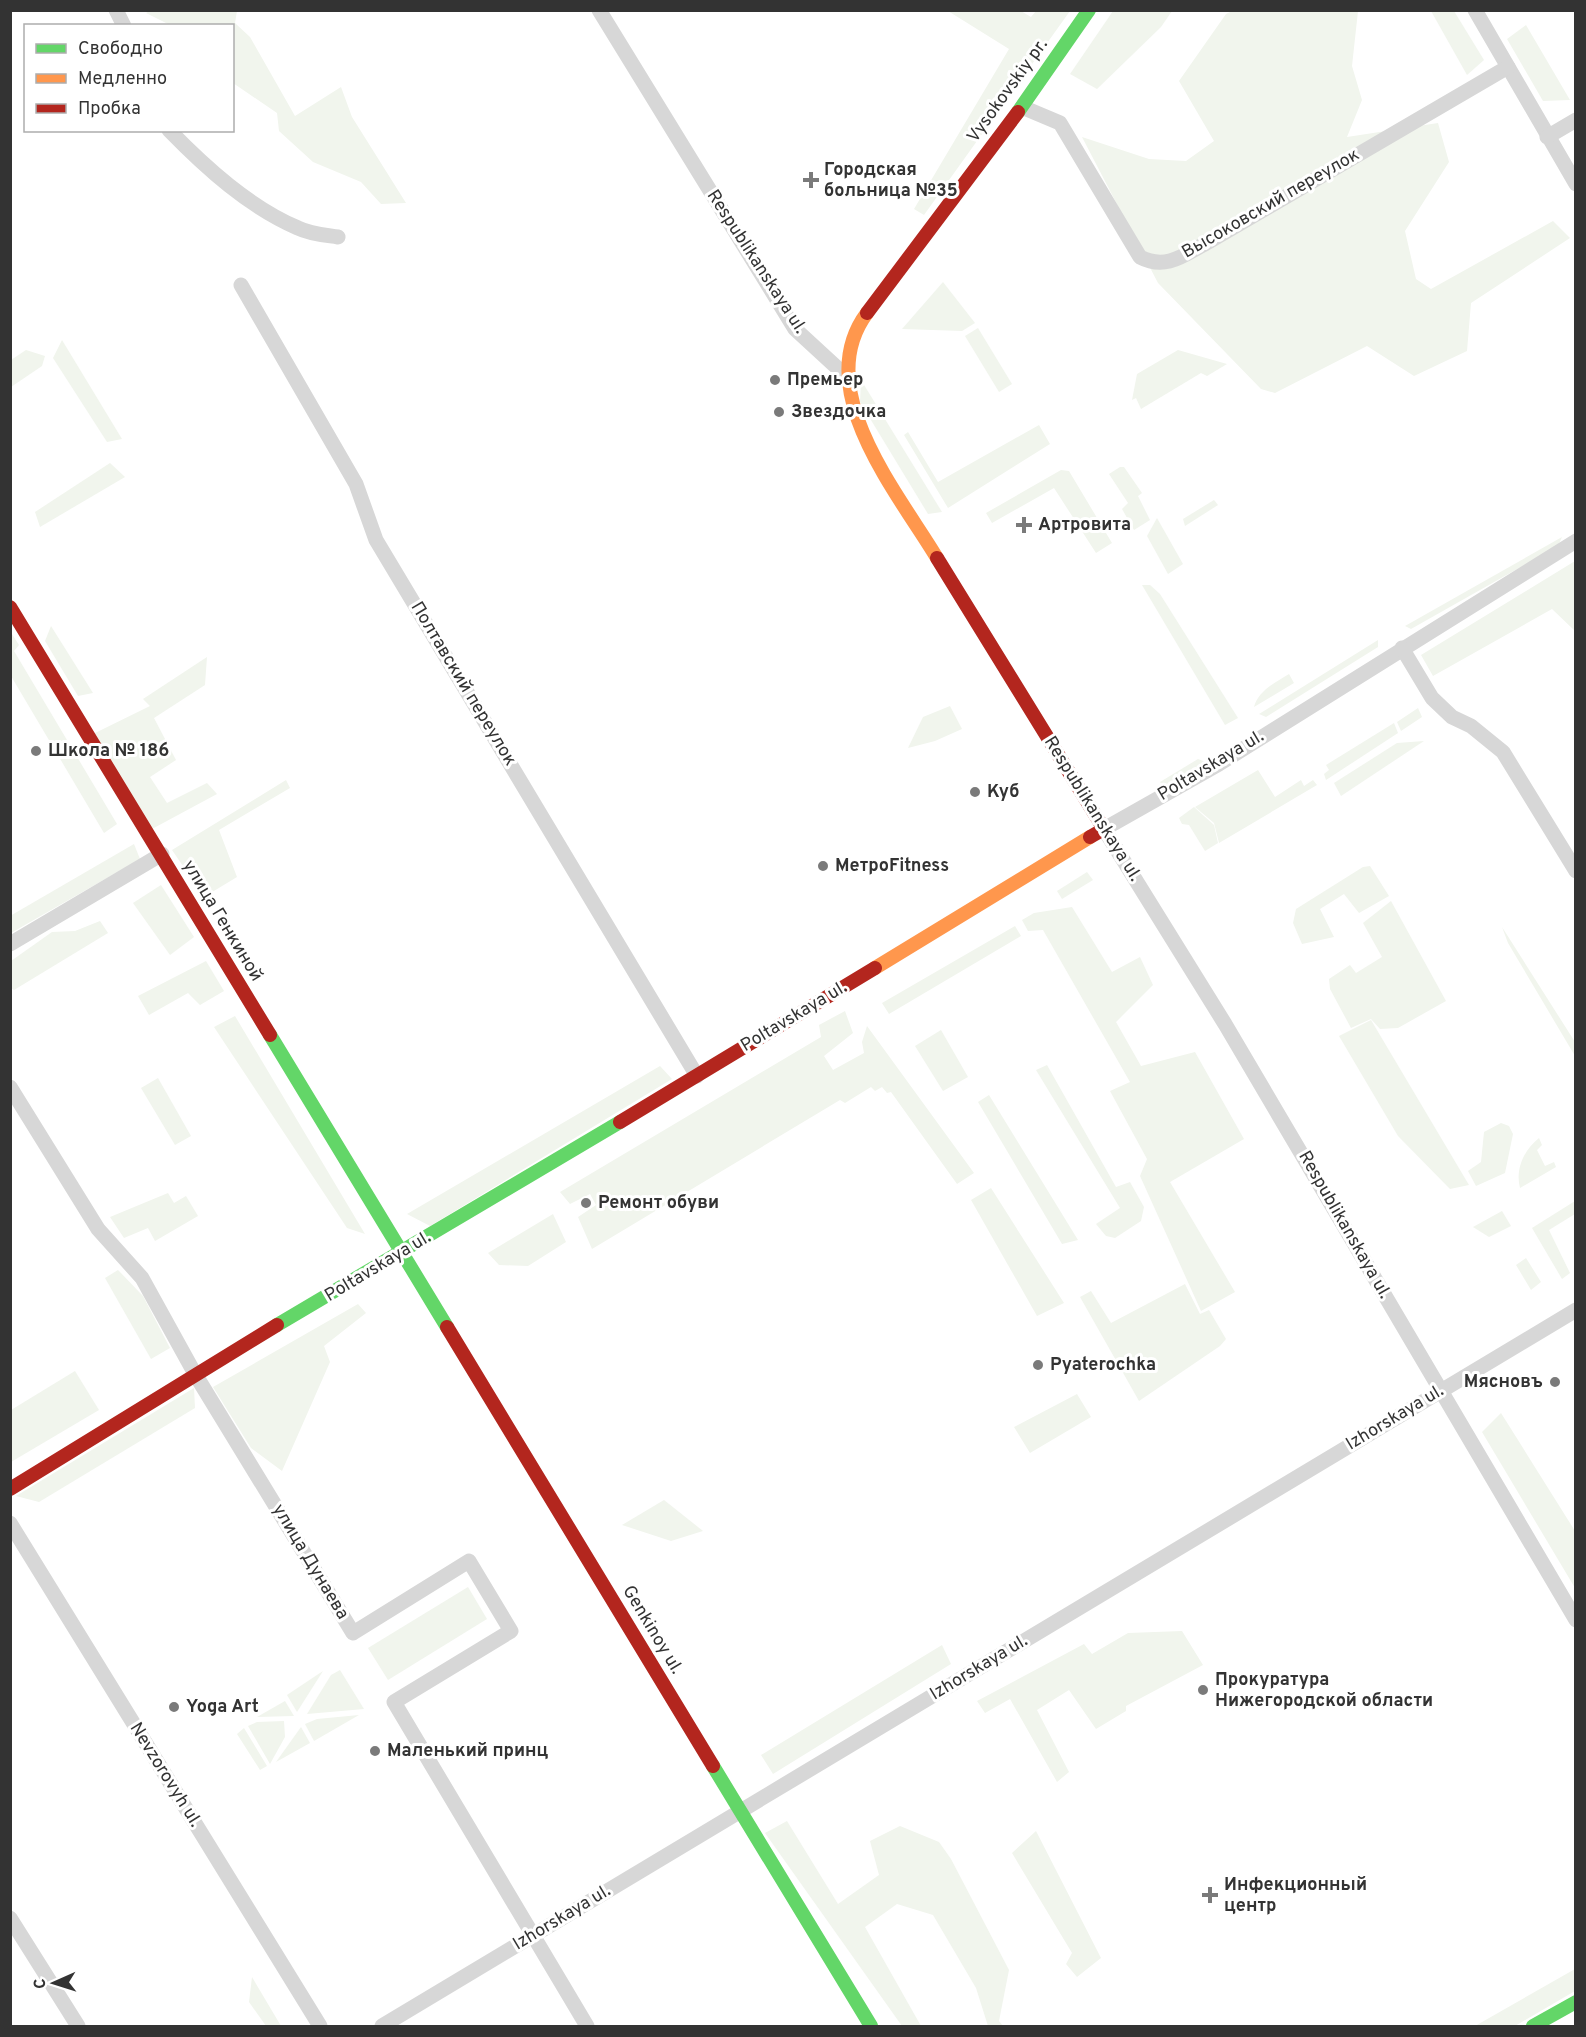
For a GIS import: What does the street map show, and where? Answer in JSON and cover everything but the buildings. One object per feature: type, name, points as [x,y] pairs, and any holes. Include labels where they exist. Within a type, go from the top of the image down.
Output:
[{"type":"street","points":[[116,10],[123,24]]},
{"type":"street","name":"Respublikanskaya ul.","points":[[599,10],[795,329],[845,375],[853,411],[870,448],[1226,1024],[1575,1620]]},
{"type":"street","name":"Vysokovskiy pr.","points":[[845,375],[853,335],[864,317],[1022,107],[1089,10]]},
{"type":"street","points":[[1475,10],[1575,184]]},
{"type":"street","name":"Высоковский переулок","points":[[1022,107],[1060,123],[1140,257],[1153,264],[1168,263],[1210,241],[1508,67]]},
{"type":"street","points":[[1547,137],[1575,120]]},
{"type":"street","points":[[171,132],[197,159],[255,203],[299,229],[338,237]]},
{"type":"street","name":"Полтавский переулок","points":[[241,285],[356,484],[376,540],[697,1076]]},
{"type":"street","name":"Poltavskaya ul.","points":[[10,1489],[195,1374],[401,1254],[538,1169],[697,1076],[1104,829],[1219,764],[1575,541]]},
{"type":"street","name":"улица Генкиной","points":[[10,608],[162,854],[401,1254]]},
{"type":"street","points":[[1402,648],[1432,698],[1452,717],[1471,726],[1503,752],[1575,870]]},
{"type":"street","points":[[10,944],[162,854]]},
{"type":"street","name":"улица Дунаева","points":[[10,1087],[98,1229],[142,1278],[195,1374],[353,1633],[469,1561],[511,1631],[394,1702],[587,2026]]},
{"type":"street","name":"Genkinoy ul.","points":[[401,1254],[871,2026]]},
{"type":"street","name":"Izhorskaya ul.","points":[[382,2026],[1575,1310]]},
{"type":"street","name":"Nevzorovyh ul.","points":[[10,1523],[320,2026]]},
{"type":"street","points":[[10,1918],[78,2026]]},
{"type":"street","points":[[1533,2026],[1575,2002]]},
{"type":"shaded area","points":[[151,10],[237,11],[235,23],[250,37],[295,116],[341,87],[352,117],[406,203],[381,204],[361,182],[313,162],[279,131],[277,113],[234,84],[234,24],[168,24],[146,13]]},
{"type":"shaded area","points":[[1234,10],[1358,11],[1352,66],[1362,100],[1347,137],[1438,123],[1449,162],[1405,231],[1416,279],[1431,289],[1553,221],[1570,238],[1471,303],[1467,351],[1414,376],[1367,346],[1275,393],[1261,389],[1158,283],[1082,137],[1149,159],[1186,161],[1214,141],[1179,81],[1226,14]]},
{"type":"shaded area","points":[[948,11],[1021,11],[1031,17],[1036,11],[1070,11],[924,215],[914,209],[1009,49]]},
{"type":"shaded area","points":[[1113,11],[1172,11],[1161,27],[1097,89],[1070,74]]},
{"type":"shaded area","points":[[1431,11],[1454,11],[1484,60],[1467,75]]},
{"type":"shaded area","points":[[1526,25],[1570,100],[1543,101],[1507,39]]},
{"type":"shaded area","points":[[943,282],[975,323],[962,331],[902,329]]},
{"type":"shaded area","points":[[978,328],[1012,384],[999,392],[965,336]]},
{"type":"shaded area","points":[[62,340],[122,439],[107,442],[53,358]]},
{"type":"shaded area","points":[[26,350],[45,356],[42,366],[11,387],[11,360]]},
{"type":"shaded area","points":[[1178,350],[1227,364],[1207,376],[1201,373],[1141,409],[1136,398],[1132,400],[1137,374]]},
{"type":"shaded area","points":[[861,380],[942,512],[928,514],[860,402]]},
{"type":"shaded area","points":[[1039,425],[1050,444],[948,508],[904,435],[908,432],[938,482]]},
{"type":"shaded area","points":[[110,463],[125,477],[40,527],[35,512]]},
{"type":"shaded area","points":[[1124,467],[1142,493],[1138,496],[1150,520],[1134,530],[1122,509],[1128,503],[1109,474]]},
{"type":"shaded area","points":[[1061,470],[1069,471],[1112,543],[1096,553],[1054,488],[992,523],[986,513]]},
{"type":"shaded area","points":[[1214,500],[1218,505],[1185,526],[1183,519]]},
{"type":"shaded area","points":[[1157,518],[1183,564],[1168,574],[1147,536]]},
{"type":"shaded area","points":[[1562,537],[1558,546],[1411,629],[1405,626]]},
{"type":"shaded area","points":[[1575,561],[1575,631],[1552,609],[1433,676],[1421,655]]},
{"type":"shaded area","points":[[1142,585],[1150,585],[1160,594],[1238,718],[1225,725]]},
{"type":"shaded area","points":[[51,626],[93,693],[78,696],[45,641]]},
{"type":"shaded area","points":[[10,631],[19,645],[14,651],[117,824],[104,833],[11,676]]},
{"type":"shaded area","points":[[1378,640],[1378,647],[1266,717],[1259,714]]},
{"type":"shaded area","points":[[207,657],[205,685],[154,718],[176,760],[150,777],[167,803],[207,783],[217,794],[152,829],[93,734],[150,706],[143,699]]},
{"type":"shaded area","points":[[1289,674],[1294,683],[1254,707],[1263,692]]},
{"type":"shaded area","points":[[950,706],[962,729],[935,741],[908,748],[923,717]]},
{"type":"shaded area","points":[[1418,708],[1422,717],[1401,731],[1397,722]]},
{"type":"shaded area","points":[[1394,723],[1398,733],[1326,780],[1324,774],[1329,770],[1326,765]]},
{"type":"shaded area","points":[[1424,741],[1341,796],[1334,783],[1397,743]]},
{"type":"shaded area","points":[[1198,759],[1211,764],[1166,791],[1160,782]]},
{"type":"shaded area","points":[[1258,770],[1275,797],[1301,780],[1304,786],[1313,780],[1317,785],[1219,843],[1214,823],[1195,807]]},
{"type":"shaded area","points":[[286,780],[290,788],[219,830],[237,877],[204,897],[172,850]]},
{"type":"shaded area","points":[[1194,807],[1214,825],[1218,843],[1205,851],[1189,825],[1182,824],[1179,818]]},
{"type":"shaded area","points":[[134,844],[140,859],[11,933],[10,916]]},
{"type":"shaded area","points":[[1370,866],[1389,896],[1359,913],[1344,894],[1320,909],[1334,937],[1302,944],[1293,923],[1296,909],[1363,867]]},
{"type":"shaded area","points":[[1087,872],[1093,880],[1062,899],[1057,891]]},
{"type":"shaded area","points":[[161,885],[194,937],[170,955],[133,903]]},
{"type":"shaded area","points":[[1391,901],[1446,1001],[1398,1028],[1380,1029],[1371,1019],[1351,1028],[1330,989],[1329,979],[1350,965],[1356,973],[1382,957],[1363,923]]},
{"type":"shaded area","points":[[1072,907],[1112,972],[1140,957],[1153,985],[1116,1022],[1141,1066],[1195,1052],[1244,1139],[1170,1182],[1235,1292],[1201,1311],[1140,1176],[1147,1159],[1110,1091],[1130,1082],[1043,930],[1028,931],[1022,920],[1034,913]]},
{"type":"shaded area","points":[[100,921],[108,933],[14,990],[11,988],[11,961],[52,932],[75,931]]},
{"type":"shaded area","points":[[1015,926],[1021,936],[889,1014],[882,1003]]},
{"type":"shaded area","points":[[1502,927],[1575,1042],[1575,1056],[1508,943]]},
{"type":"shaded area","points":[[206,961],[224,991],[200,1005],[188,993],[149,1015],[138,996]]},
{"type":"shaded area","points":[[845,1011],[853,1033],[824,1056],[833,1070],[864,1053],[862,1042],[867,1026],[974,1173],[957,1184],[891,1092],[887,1093],[882,1087],[875,1091],[871,1087],[845,1103],[840,1100],[592,1249],[578,1217],[596,1205],[590,1194],[570,1204],[560,1192],[821,1037],[819,1025]]},
{"type":"shaded area","points":[[235,1016],[365,1234],[347,1228],[214,1027]]},
{"type":"shaded area","points":[[1371,1020],[1469,1185],[1450,1189],[1398,1136],[1339,1036]]},
{"type":"shaded area","points":[[941,1030],[968,1077],[943,1091],[915,1046]]},
{"type":"shaded area","points":[[1047,1065],[1116,1187],[1130,1182],[1144,1207],[1141,1221],[1115,1238],[1106,1236],[1096,1224],[1120,1208],[1036,1070]]},
{"type":"shaded area","points":[[660,1066],[672,1079],[430,1226],[407,1214]]},
{"type":"shaded area","points":[[158,1078],[191,1136],[175,1145],[141,1088]]},
{"type":"shaded area","points":[[989,1095],[1078,1240],[1062,1244],[978,1102]]},
{"type":"shaded area","points":[[1501,1123],[1509,1126],[1513,1134],[1505,1173],[1476,1186],[1468,1171],[1481,1162],[1484,1132]]},
{"type":"shaded area","points":[[1539,1138],[1542,1145],[1537,1150],[1545,1166],[1554,1162],[1556,1167],[1520,1188],[1519,1174],[1522,1160]]},
{"type":"shaded area","points":[[991,1188],[1064,1303],[1037,1316],[971,1200]]},
{"type":"shaded area","points":[[168,1193],[174,1203],[186,1196],[198,1216],[155,1241],[148,1228],[124,1238],[110,1217]]},
{"type":"shaded area","points":[[1575,1201],[1575,1214],[1549,1230],[1570,1273],[1562,1279],[1532,1228]]},
{"type":"shaded area","points":[[1502,1211],[1511,1226],[1489,1237],[1473,1227]]},
{"type":"shaded area","points":[[553,1214],[566,1242],[528,1266],[499,1265],[488,1253]]},
{"type":"shaded area","points":[[1526,1258],[1541,1282],[1531,1290],[1516,1265]]},
{"type":"shaded area","points":[[118,1270],[143,1296],[170,1348],[151,1359],[105,1278]]},
{"type":"shaded area","points":[[1185,1284],[1200,1314],[1209,1310],[1226,1339],[1220,1346],[1139,1401],[1080,1297],[1091,1291],[1111,1323]]},
{"type":"shaded area","points":[[358,1304],[366,1313],[324,1346],[330,1362],[282,1471],[251,1448],[213,1387]]},
{"type":"shaded area","points":[[75,1371],[99,1410],[11,1462],[11,1410]]},
{"type":"shaded area","points":[[194,1388],[195,1408],[39,1502],[16,1496]]},
{"type":"shaded area","points":[[1077,1394],[1091,1417],[1030,1453],[1014,1427]]},
{"type":"shaded area","points":[[1501,1413],[1575,1531],[1575,1588],[1482,1432]]},
{"type":"shaded area","points":[[664,1500],[703,1531],[671,1541],[622,1525]]},
{"type":"shaded area","points":[[468,1587],[487,1619],[388,1680],[368,1648]]},
{"type":"shaded area","points":[[1182,1631],[1203,1665],[1126,1706],[1126,1711],[1096,1729],[1069,1690],[1037,1710],[1069,1772],[1057,1782],[1010,1699],[985,1713],[977,1701],[1084,1644],[1092,1654],[1128,1633]]},
{"type":"shaded area","points":[[942,1645],[951,1664],[773,1774],[761,1755]]},
{"type":"shaded area","points":[[340,1670],[364,1709],[307,1714],[331,1675]]},
{"type":"shaded area","points":[[323,1671],[297,1712],[287,1695]]},
{"type":"shaded area","points":[[285,1701],[294,1716],[257,1717]]},
{"type":"shaded area","points":[[359,1715],[314,1741],[305,1724],[317,1719]]},
{"type":"shaded area","points":[[284,1721],[285,1737],[270,1764],[248,1726],[257,1722]]},
{"type":"shaded area","points":[[301,1727],[310,1743],[276,1762]]},
{"type":"shaded area","points":[[244,1728],[267,1766],[260,1770],[237,1734]]},
{"type":"shaded area","points":[[787,1821],[838,1904],[879,1875],[870,1841],[900,1826],[939,1842],[951,1859],[1009,1970],[999,2021],[1003,2026],[988,2026],[976,1988],[933,1915],[897,1904],[865,1927],[921,2026],[902,2026],[765,1833]]},
{"type":"shaded area","points":[[1036,1831],[1101,1958],[1077,1977],[1066,1964],[1072,1953],[1012,1853]]},
{"type":"shaded area","points":[[1575,1969],[1575,1991],[1515,2026],[1475,2026]]},
{"type":"shaded area","points":[[252,1977],[281,2026],[266,2026],[249,2002]]},
{"type":"traffic: fast","points":[[1018,112],[1089,10]]},
{"type":"traffic: fast","points":[[270,1035],[447,1327]]},
{"type":"traffic: fast","points":[[277,1325],[620,1122]]},
{"type":"traffic: fast","points":[[713,1766],[871,2026]]},
{"type":"traffic: fast","points":[[1533,2026],[1576,2002]]},
{"type":"traffic: slow","points":[[867,313],[852,343],[848,374],[854,407],[866,440],[883,472],[937,558]]},
{"type":"traffic: slow","points":[[875,968],[1090,837]]},
{"type":"traffic: jam","points":[[867,313],[1018,112]]},
{"type":"traffic: jam","points":[[937,558],[1104,829],[1090,837]]},
{"type":"traffic: jam","points":[[10,607],[270,1035]]},
{"type":"traffic: jam","points":[[620,1122],[875,968]]},
{"type":"traffic: jam","points":[[10,1489],[277,1325]]},
{"type":"traffic: jam","points":[[447,1327],[713,1766]]},
{"type":"place","name":"Городская больница №35","points":[[811,180]]},
{"type":"place","name":"Премьер","points":[[775,380]]},
{"type":"place","name":"Звездочка","points":[[779,412]]},
{"type":"place","name":"Артровита","points":[[1024,525]]},
{"type":"place","name":"Школа № 186","points":[[36,751]]},
{"type":"place","name":"Куб","points":[[975,792]]},
{"type":"place","name":"МетроFitness","points":[[823,866]]},
{"type":"place","name":"Ремонт обуви","points":[[586,1203]]},
{"type":"place","name":"Pyaterochka","points":[[1038,1365]]},
{"type":"place","name":"Мясновъ","points":[[1555,1382]]},
{"type":"place","name":"Прокуратура Нижегородской области","points":[[1203,1690]]},
{"type":"place","name":"Yoga Art","points":[[174,1707]]},
{"type":"place","name":"Маленький принц","points":[[375,1751]]},
{"type":"place","name":"Инфекционный центр","points":[[1210,1895]]}]
